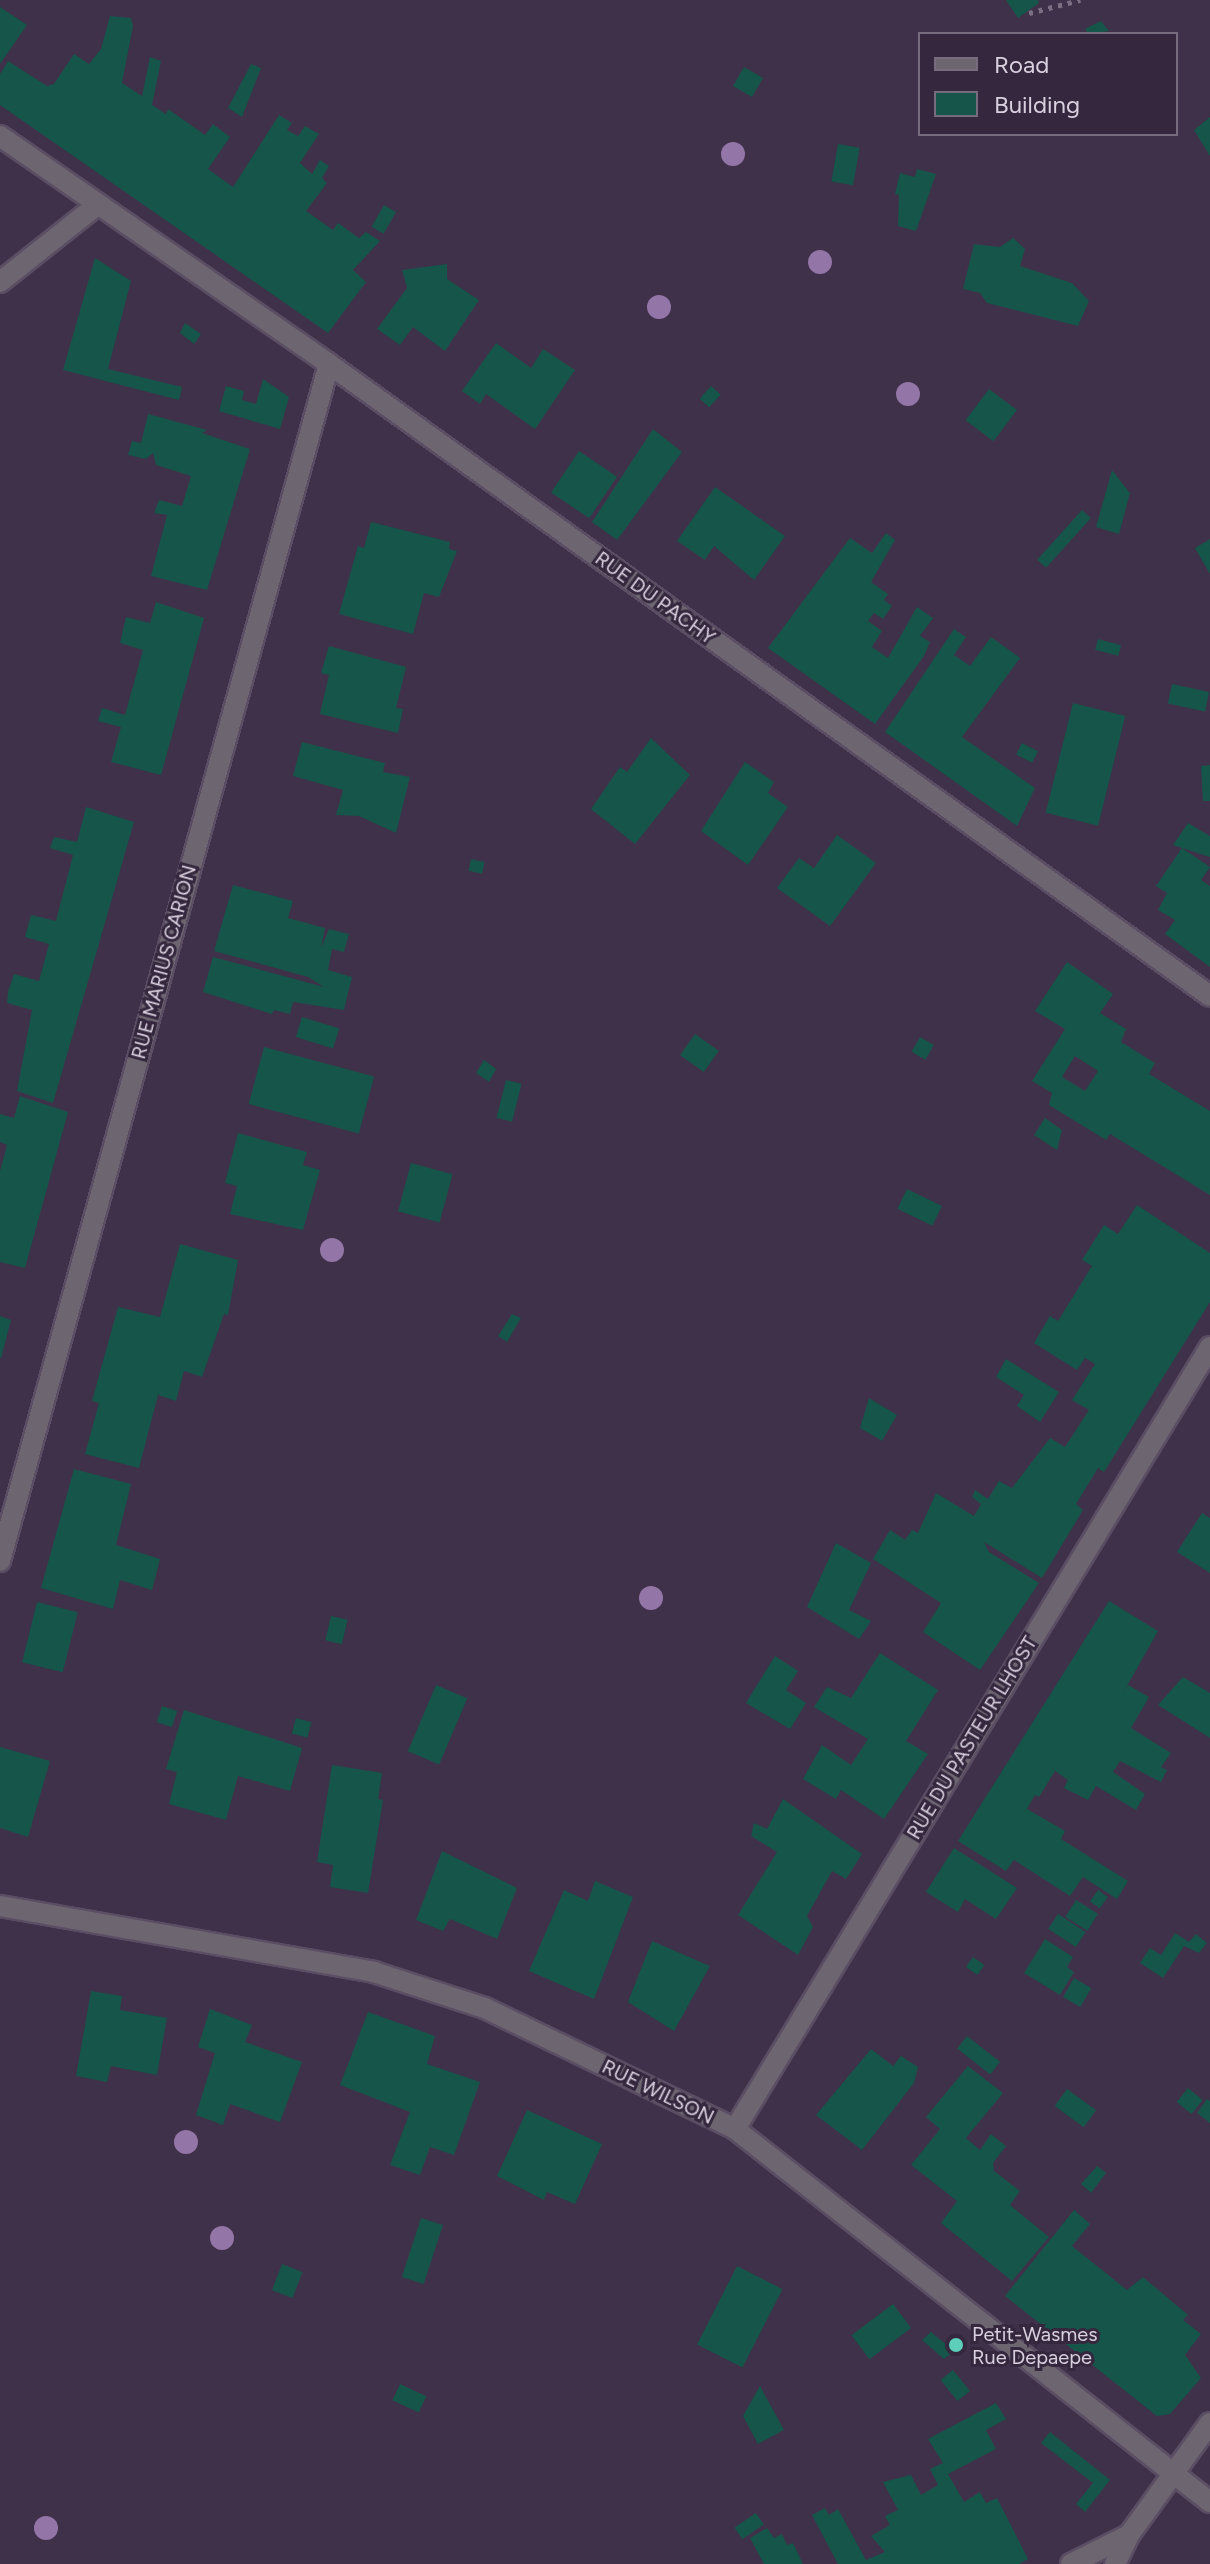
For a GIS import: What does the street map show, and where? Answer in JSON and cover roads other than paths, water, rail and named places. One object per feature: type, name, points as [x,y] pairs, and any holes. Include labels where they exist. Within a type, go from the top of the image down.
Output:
[{"type":"street","name":"RUE DU PACHY","points":[[0,136],[96,206],[329,364],[1210,996]]},
{"type":"street","points":[[0,282],[96,206]]},
{"type":"street","name":"RUE MARIUS CARION","points":[[0,1561],[329,364]]},
{"type":"street","name":"RUE DU PASTEUR LHOST","points":[[735,2129],[1210,1347]]},
{"type":"street","name":"RUE WILSON","points":[[0,1906],[374,1972],[485,2008],[735,2129],[1174,2470],[1210,2502]]},
{"type":"street","points":[[1115,2564],[1129,2535],[1210,2423]]},
{"type":"street","points":[[1071,2564],[1129,2535]]},
{"type":"place","name":"Petit-Wasmes Rue Depaepe","points":[[956,2345]]}]
